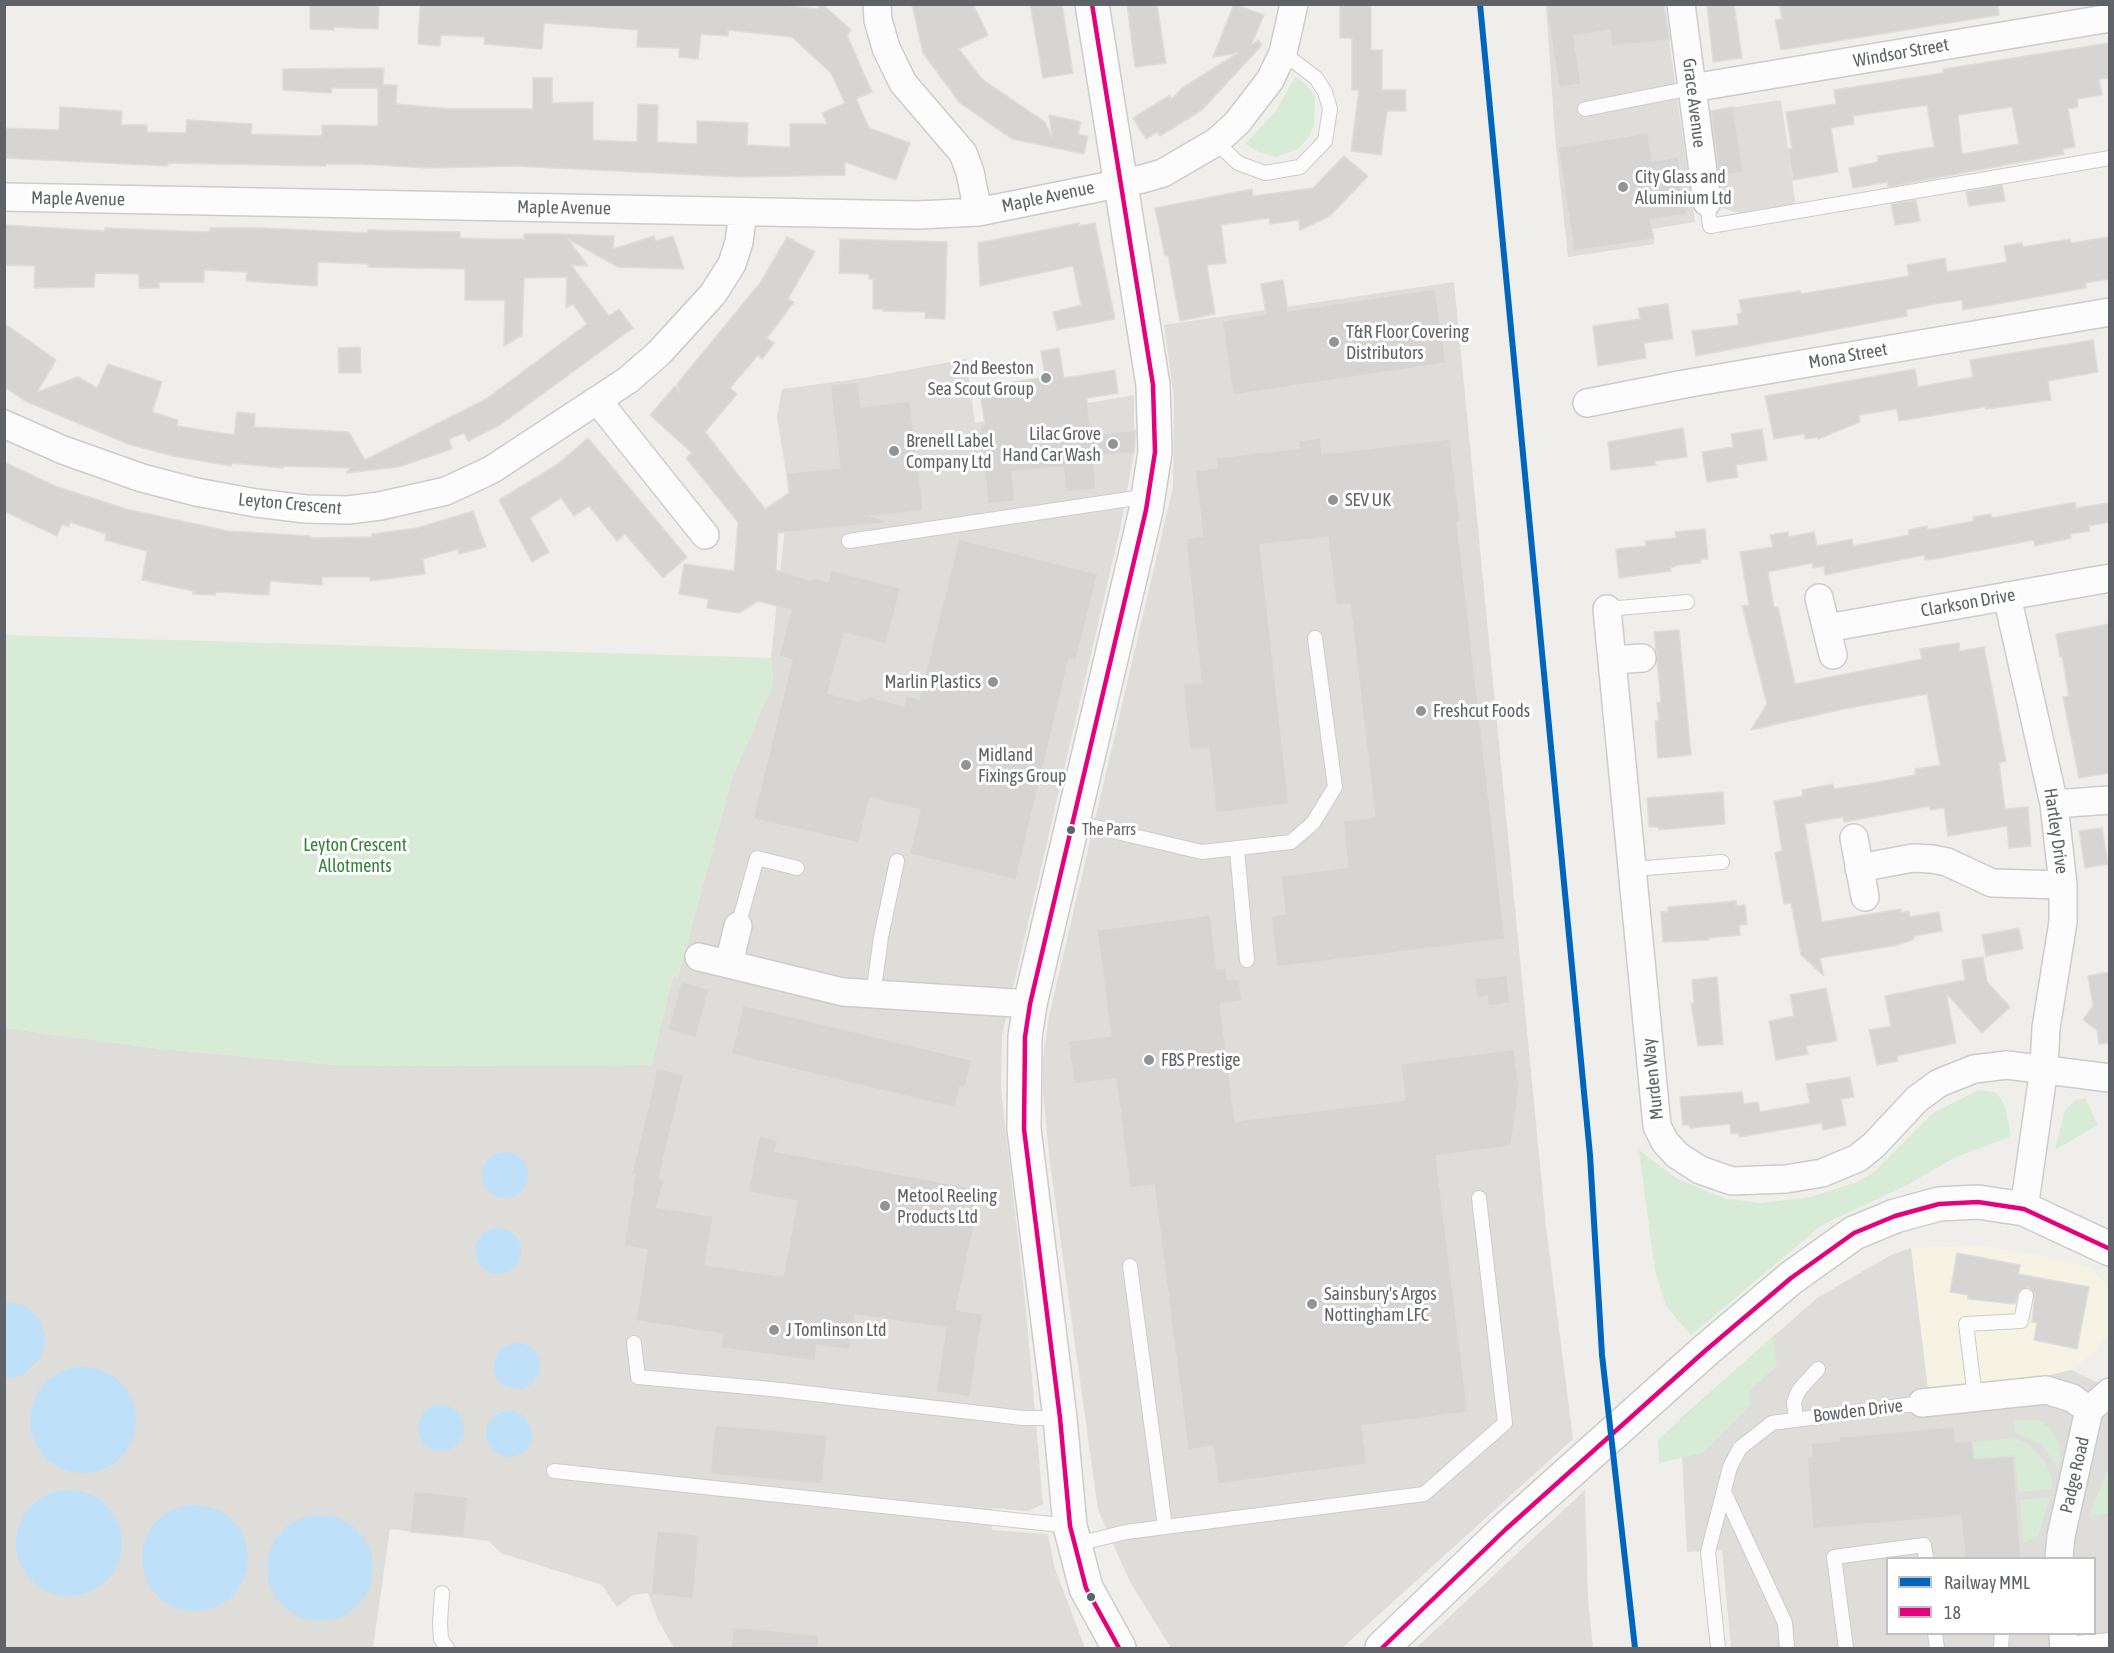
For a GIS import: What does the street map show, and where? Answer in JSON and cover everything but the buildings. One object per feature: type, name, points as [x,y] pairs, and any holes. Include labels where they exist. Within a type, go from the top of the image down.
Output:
[{"type":"street","points":[[877,4],[878,20],[886,48],[903,83],[963,153],[970,172],[978,212]]},
{"type":"street","points":[[1092,4],[1153,385],[1155,452],[1149,496],[1030,1004],[1026,1037],[1024,1129],[1060,1418],[1072,1535],[1086,1588],[1119,1648]]},
{"type":"street","name":"Maple Avenue","points":[[4,197],[918,215],[978,212],[1121,184],[1162,172],[1216,142],[1255,101],[1283,54],[1294,4]]},
{"type":"street","name":"Grace Avenue","points":[[1681,4],[1707,202]]},
{"type":"street","name":"Windsor Street","points":[[1692,88],[2109,18]]},
{"type":"street","name":"Leyton Crescent","points":[[4,424],[96,463],[166,485],[256,503],[306,509],[348,510],[412,500],[470,482],[628,380],[659,353],[713,294],[732,264],[739,242],[743,212]]},
{"type":"street","name":"Mona Street","points":[[1587,403],[1684,384],[2109,312]]},
{"type":"street","points":[[598,401],[705,535]]},
{"type":"street","name":"Clarkson Drive","points":[[1827,628],[2109,578]]},
{"type":"street","name":"Hartley Drive","points":[[2007,596],[2054,804],[2063,885],[2063,922],[2046,1028],[2044,1068],[2024,1209]]},
{"type":"street","points":[[1819,598],[1833,655]]},
{"type":"street","name":"Murden Way","points":[[1607,609],[1657,1126],[1665,1142],[1677,1155],[1700,1170],[1732,1181],[1753,1182],[1822,1173],[1858,1158],[1874,1145],[1917,1099],[1939,1083],[1974,1069],[2007,1065],[2109,1078]]},
{"type":"street","points":[[1612,660],[1642,658]]},
{"type":"street","points":[[2054,804],[2109,800]]},
{"type":"street","points":[[1854,838],[1865,897]]},
{"type":"street","points":[[1859,868],[1913,858],[1932,859],[1947,862],[1992,883],[2063,885]]},
{"type":"street","points":[[729,963],[738,926]]},
{"type":"street","points":[[699,957],[843,992],[1030,1004]]},
{"type":"street","points":[[1382,1648],[1506,1529],[1706,1350],[1791,1278],[1854,1233],[1895,1216],[1939,1204],[1978,1202],[2024,1209],[2109,1249]]},
{"type":"street","name":"Bowden Drive","points":[[1922,1403],[2046,1390],[2072,1398],[2103,1396]]},
{"type":"street","name":"Padge Road","points":[[2059,1557],[2061,1536],[2103,1396]]},
{"type":"lane","points":[[1216,142],[1238,163],[1265,173],[1300,167],[1325,141],[1330,109],[1325,92],[1316,78],[1283,54]]},
{"type":"lane","points":[[1585,109],[1692,88]]},
{"type":"lane","points":[[1707,202],[1710,226],[2109,158]]},
{"type":"lane","points":[[849,541],[1149,496]]},
{"type":"lane","points":[[1607,609],[1687,602]]},
{"type":"lane","points":[[1074,822],[1202,852],[1237,850],[1290,842],[1313,823],[1335,787],[1315,638]]},
{"type":"lane","points":[[1237,850],[1247,960]]},
{"type":"lane","points":[[738,926],[757,858],[797,868]]},
{"type":"lane","points":[[873,995],[881,937],[897,861]]},
{"type":"lane","points":[[1633,869],[1722,862]]},
{"type":"lane","points":[[554,1471],[1072,1535],[1126,1532],[1424,1494],[1505,1423],[1479,1198]]},
{"type":"lane","points":[[1130,1266],[1165,1527]]},
{"type":"lane","points":[[1975,1397],[1966,1324],[2021,1322],[2026,1296]]},
{"type":"lane","points":[[634,1343],[638,1377],[771,1389],[1023,1418],[1060,1418]]},
{"type":"lane","points":[[1796,1419],[1794,1402],[1799,1390],[1818,1370]]},
{"type":"lane","name":"Bowden Drive","points":[[1718,1648],[1708,1552],[1730,1467],[1740,1448],[1772,1423],[1922,1403]]},
{"type":"lane","points":[[1724,1492],[1785,1623],[1787,1648]]},
{"type":"lane","points":[[1846,1648],[1834,1557],[1924,1545],[1926,1557]]},
{"type":"lane","points":[[442,1593],[441,1639],[447,1648]]},
{"type":"lane","points":[[2064,1642],[2109,1640]]},
{"type":"shaded area","points":[[1546,5],[1664,5],[1695,222],[1652,229],[1654,244],[1568,257],[1555,136]]},
{"type":"shaded area","points":[[1781,100],[1796,207],[1739,213],[1722,208],[1709,111]]},
{"type":"shaded area","points":[[1454,282],[1546,1226],[1573,1439],[1342,1648],[1171,1648],[1130,1582],[1098,1510],[1050,1164],[1043,1093],[1043,1059],[1049,1016],[1173,487],[1174,399],[1164,325]]},
{"type":"shaded area","points":[[966,359],[975,423],[1134,395],[1134,453],[1120,530],[1002,1035],[1001,1088],[1026,1309],[1043,1504],[1028,1511],[992,1508],[992,1530],[1048,1534],[1054,1566],[1085,1648],[674,1648],[658,1620],[648,1593],[633,1595],[617,1607],[602,1585],[501,1553],[489,1541],[390,1529],[373,1648],[5,1648],[5,1028],[153,1048],[347,1066],[651,1065],[673,976],[678,977],[732,778],[773,684],[771,658],[789,490],[777,417],[782,389],[864,378]]},
{"type":"shaded area","points":[[1984,1246],[2034,1254],[2090,1267],[2109,1287],[2109,1333],[2092,1354],[2071,1370],[2034,1379],[1928,1390],[1911,1248]]},
{"type":"shaded area","points":[[1911,1248],[1928,1390],[2034,1379],[2071,1370],[2109,1388],[2109,1648],[1731,1648],[1722,1550],[1687,1552],[1680,1419],[1817,1298],[1891,1255]]},
{"type":"shaded area","points":[[1585,1490],[1588,1598],[1593,1648],[1416,1648]]},
{"type":"green space","points":[[1295,77],[1307,85],[1315,97],[1314,125],[1309,137],[1298,149],[1276,157],[1259,152],[1245,144],[1276,111]]},
{"type":"green space","name":"Leyton Crescent Allotments","points":[[5,635],[771,658],[773,684],[732,778],[678,977],[673,976],[652,1065],[347,1066],[153,1048],[5,1028]]},
{"type":"green space","points":[[1979,1090],[1997,1093],[2005,1106],[2011,1136],[1954,1158],[1905,1186],[1822,1225],[1691,1335],[1666,1306],[1655,1271],[1639,1150],[1676,1178],[1726,1199],[1761,1203],[1811,1197],[1857,1182],[1873,1173],[1933,1113]]},
{"type":"green space","points":[[2085,1098],[2098,1125],[2055,1150],[2065,1110],[2075,1101]]},
{"type":"green space","points":[[1773,1336],[1777,1366],[1749,1391],[1751,1405],[1703,1453],[1659,1463],[1658,1440]]},
{"type":"green space","points":[[2014,1420],[2038,1420],[2050,1429],[2058,1441],[2061,1455],[2059,1470],[2042,1445],[2015,1432]]},
{"type":"green space","points":[[2014,1438],[2030,1445],[2043,1459],[2052,1477],[2052,1489],[2018,1492],[2015,1456],[1974,1459],[1972,1442]]},
{"type":"green space","points":[[2109,1468],[2109,1513],[2088,1517],[2105,1477]]},
{"type":"green space","points":[[2050,1497],[2038,1537],[2023,1543],[2020,1500]]},
{"type":"water","points":[[505,1152],[521,1159],[528,1175],[521,1191],[505,1198],[489,1191],[482,1175],[489,1159]]},
{"type":"water","points":[[498,1228],[514,1235],[521,1251],[514,1267],[498,1274],[482,1267],[475,1251],[482,1235]]},
{"type":"water","points":[[5,1302],[23,1305],[33,1313],[41,1323],[45,1336],[44,1349],[39,1360],[21,1376],[9,1378],[5,1378]]},
{"type":"water","points":[[517,1343],[533,1350],[540,1366],[533,1382],[517,1389],[501,1382],[494,1366],[501,1350]]},
{"type":"water","points":[[83,1367],[103,1371],[120,1383],[132,1400],[136,1420],[132,1440],[120,1457],[103,1469],[83,1473],[63,1469],[46,1457],[34,1440],[30,1420],[34,1400],[46,1383],[63,1371]]},
{"type":"water","points":[[441,1405],[457,1412],[464,1428],[457,1444],[441,1451],[425,1444],[418,1428],[425,1412]]},
{"type":"water","points":[[509,1411],[525,1418],[532,1434],[525,1450],[509,1457],[493,1450],[486,1434],[493,1418]]},
{"type":"water","points":[[69,1490],[89,1494],[106,1506],[118,1523],[122,1543],[118,1563],[106,1580],[89,1592],[69,1596],[49,1592],[32,1580],[20,1563],[16,1543],[20,1523],[32,1506],[49,1494]]},
{"type":"water","points":[[195,1505],[215,1509],[232,1521],[244,1538],[248,1558],[244,1578],[232,1595],[215,1607],[195,1611],[175,1607],[158,1595],[146,1578],[142,1558],[146,1538],[158,1521],[175,1509]]},
{"type":"water","points":[[320,1515],[340,1519],[357,1531],[369,1548],[373,1568],[369,1588],[357,1605],[340,1617],[320,1621],[300,1617],[283,1605],[271,1588],[267,1568],[271,1548],[283,1531],[300,1519]]},
{"type":"rail line","name":"MML","points":[[1480,4],[1590,1155],[1602,1355],[1635,1648]]},
{"type":"transit line","name":"18","points":[[1092,4],[1153,385],[1155,452],[1146,510],[1030,1004],[1025,1037],[1024,1129],[1060,1418],[1070,1526],[1086,1588],[1119,1648]]},
{"type":"transit line","name":"18","points":[[1382,1648],[1506,1529],[1706,1350],[1791,1278],[1854,1233],[1895,1216],[1939,1204],[1978,1202],[2024,1209],[2110,1249]]},
{"type":"place","name":"City Glass and Aluminium Ltd","points":[[1623,187]]},
{"type":"place","name":"T&R Floor Covering Distributors","points":[[1334,342]]},
{"type":"place","name":"2nd Beeston Sea Scout Group","points":[[1046,378]]},
{"type":"place","name":"Lilac Grove Hand Car Wash","points":[[1113,444]]},
{"type":"place","name":"Brenell Label Company Ltd","points":[[894,451]]},
{"type":"place","name":"SEV UK","points":[[1333,500]]},
{"type":"place","name":"Marlin Plastics","points":[[993,682]]},
{"type":"place","name":"Freshcut Foods","points":[[1421,711]]},
{"type":"place","name":"Midland Fixings Group","points":[[966,765]]},
{"type":"place","name":"The Parrs","points":[[1071,830]]},
{"type":"place","name":"FBS Prestige","points":[[1149,1060]]},
{"type":"place","name":"Metool Reeling Products Ltd","points":[[885,1206]]},
{"type":"place","name":"Sainsbury's Argos Nottingham LFC","points":[[1312,1304]]},
{"type":"place","name":"J Tomlinson Ltd","points":[[774,1330]]}]
